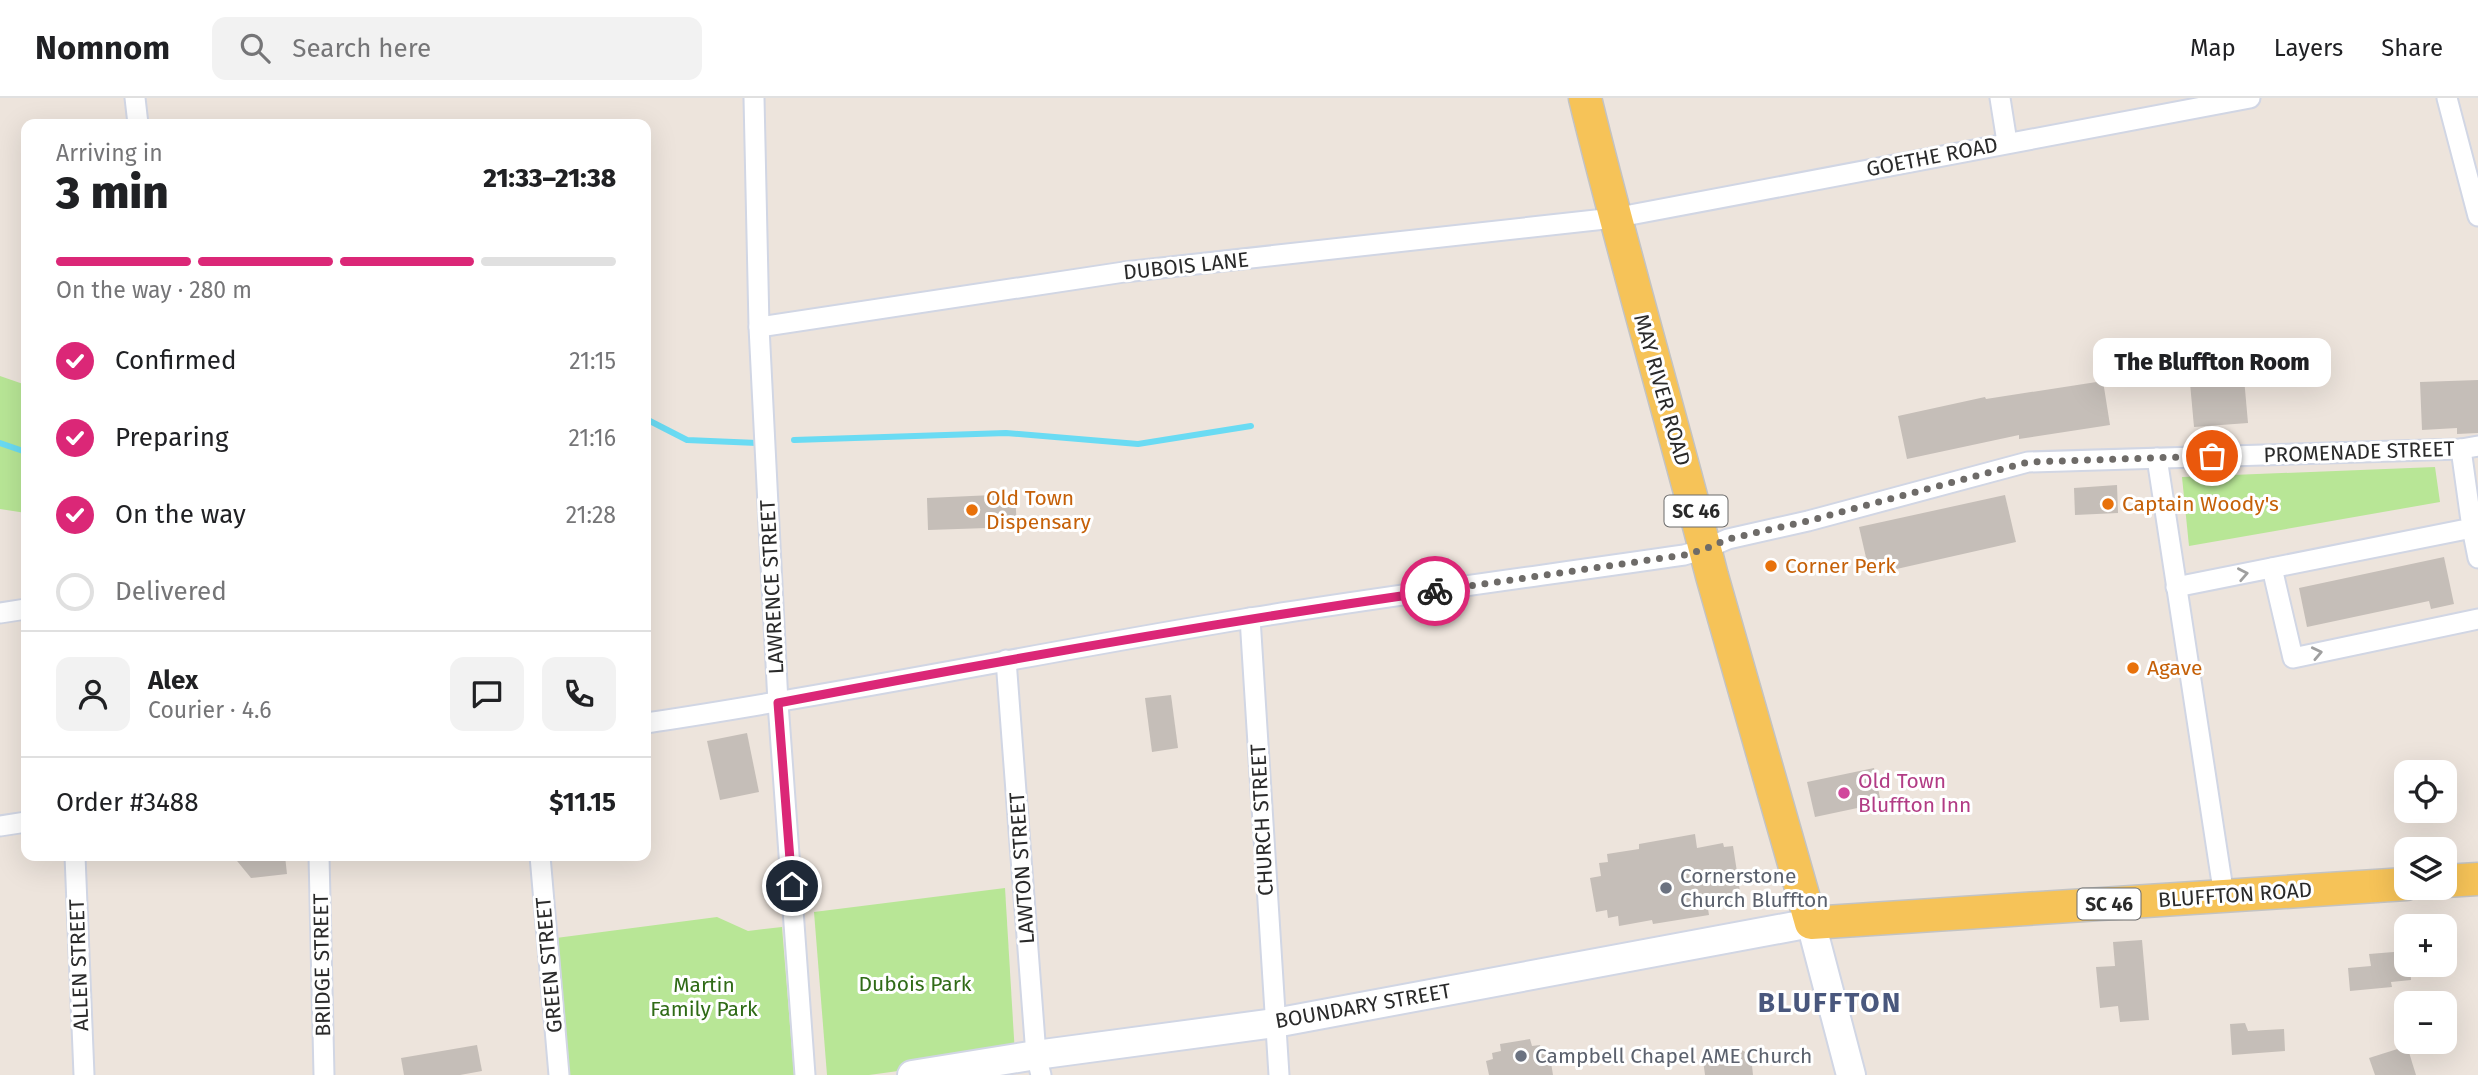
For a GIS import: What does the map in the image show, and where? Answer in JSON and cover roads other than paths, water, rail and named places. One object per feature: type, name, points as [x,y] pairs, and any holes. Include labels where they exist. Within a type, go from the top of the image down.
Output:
[{"type":"main road","name":"MAY RIVER ROAD","points":[[1585,98],[1614,218],[1811,923]]},
{"type":"main road","points":[[2457,880],[2478,879]]},
{"type":"main road","name":"BLUFFTON ROAD","points":[[1811,923],[2394,885]]},
{"type":"street","points":[[135,98],[137,119]]},
{"type":"street","name":"LAWRENCE STREET","points":[[754,98],[759,327],[778,703],[805,1075]]},
{"type":"street","points":[[2000,98],[2007,142]]},
{"type":"street","name":"GOETHE ROAD","points":[[1614,218],[2249,98]]},
{"type":"street","points":[[2447,98],[2478,216]]},
{"type":"street","name":"DUBOIS LANE","points":[[759,327],[1124,272],[1614,218]]},
{"type":"street","points":[[2469,448],[2472,528],[2478,558]]},
{"type":"street","name":"PROMENADE STREET","points":[[651,722],[778,703],[1250,618],[1684,555],[1728,539],[1808,521],[2028,462],[2469,448]]},
{"type":"street","points":[[2157,458],[2224,896]]},
{"type":"street","points":[[2176,587],[2472,528]]},
{"type":"street","points":[[2272,568],[2293,658],[2478,618]]},
{"type":"street","points":[[0,612],[21,610]]},
{"type":"street","name":"CHURCH STREET","points":[[1250,618],[1279,1075]]},
{"type":"street","name":"LAWTON STREET","points":[[1006,660],[1039,1065]]},
{"type":"street","points":[[0,826],[21,823]]},
{"type":"street","name":"ALLEN STREET","points":[[75,861],[84,1075]]},
{"type":"street","name":"BRIDGE STREET","points":[[319,861],[324,1075]]},
{"type":"street","name":"GREEN STREET","points":[[540,861],[559,1075]]},
{"type":"street","points":[[1811,923],[1851,1075]]},
{"type":"street","name":"BOUNDARY STREET","points":[[912,1075],[1039,1065],[1811,923]]},
{"type":"waterway","points":[[651,422],[687,440],[757,443]]},
{"type":"waterway","points":[[794,440],[1006,433],[1138,444],[1251,426]]},
{"type":"waterway","points":[[0,443],[21,450]]},
{"type":"place","name":"The Bluffton Room","points":[[2212,456]]},
{"type":"place","name":"Captain Woody's","points":[[2108,504]]},
{"type":"place","name":"Old Town Dispensary","points":[[972,510]]},
{"type":"place","name":"Corner Perk","points":[[1771,566]]},
{"type":"place","name":"Agave","points":[[2133,668]]},
{"type":"place","name":"Old Town Bluffton Inn","points":[[1844,793]]},
{"type":"place","name":"Cornerstone Church Bluffton","points":[[1666,888]]},
{"type":"place","name":"Campbell Chapel AME Church","points":[[1521,1056]]},
{"type":"district","name":"BLUFFTON","points":[[1830,1002]]},
{"type":"park label","name":"Dubois Park","points":[[915,984]]},
{"type":"park label","name":"Martin Family Park","points":[[704,997]]}]
